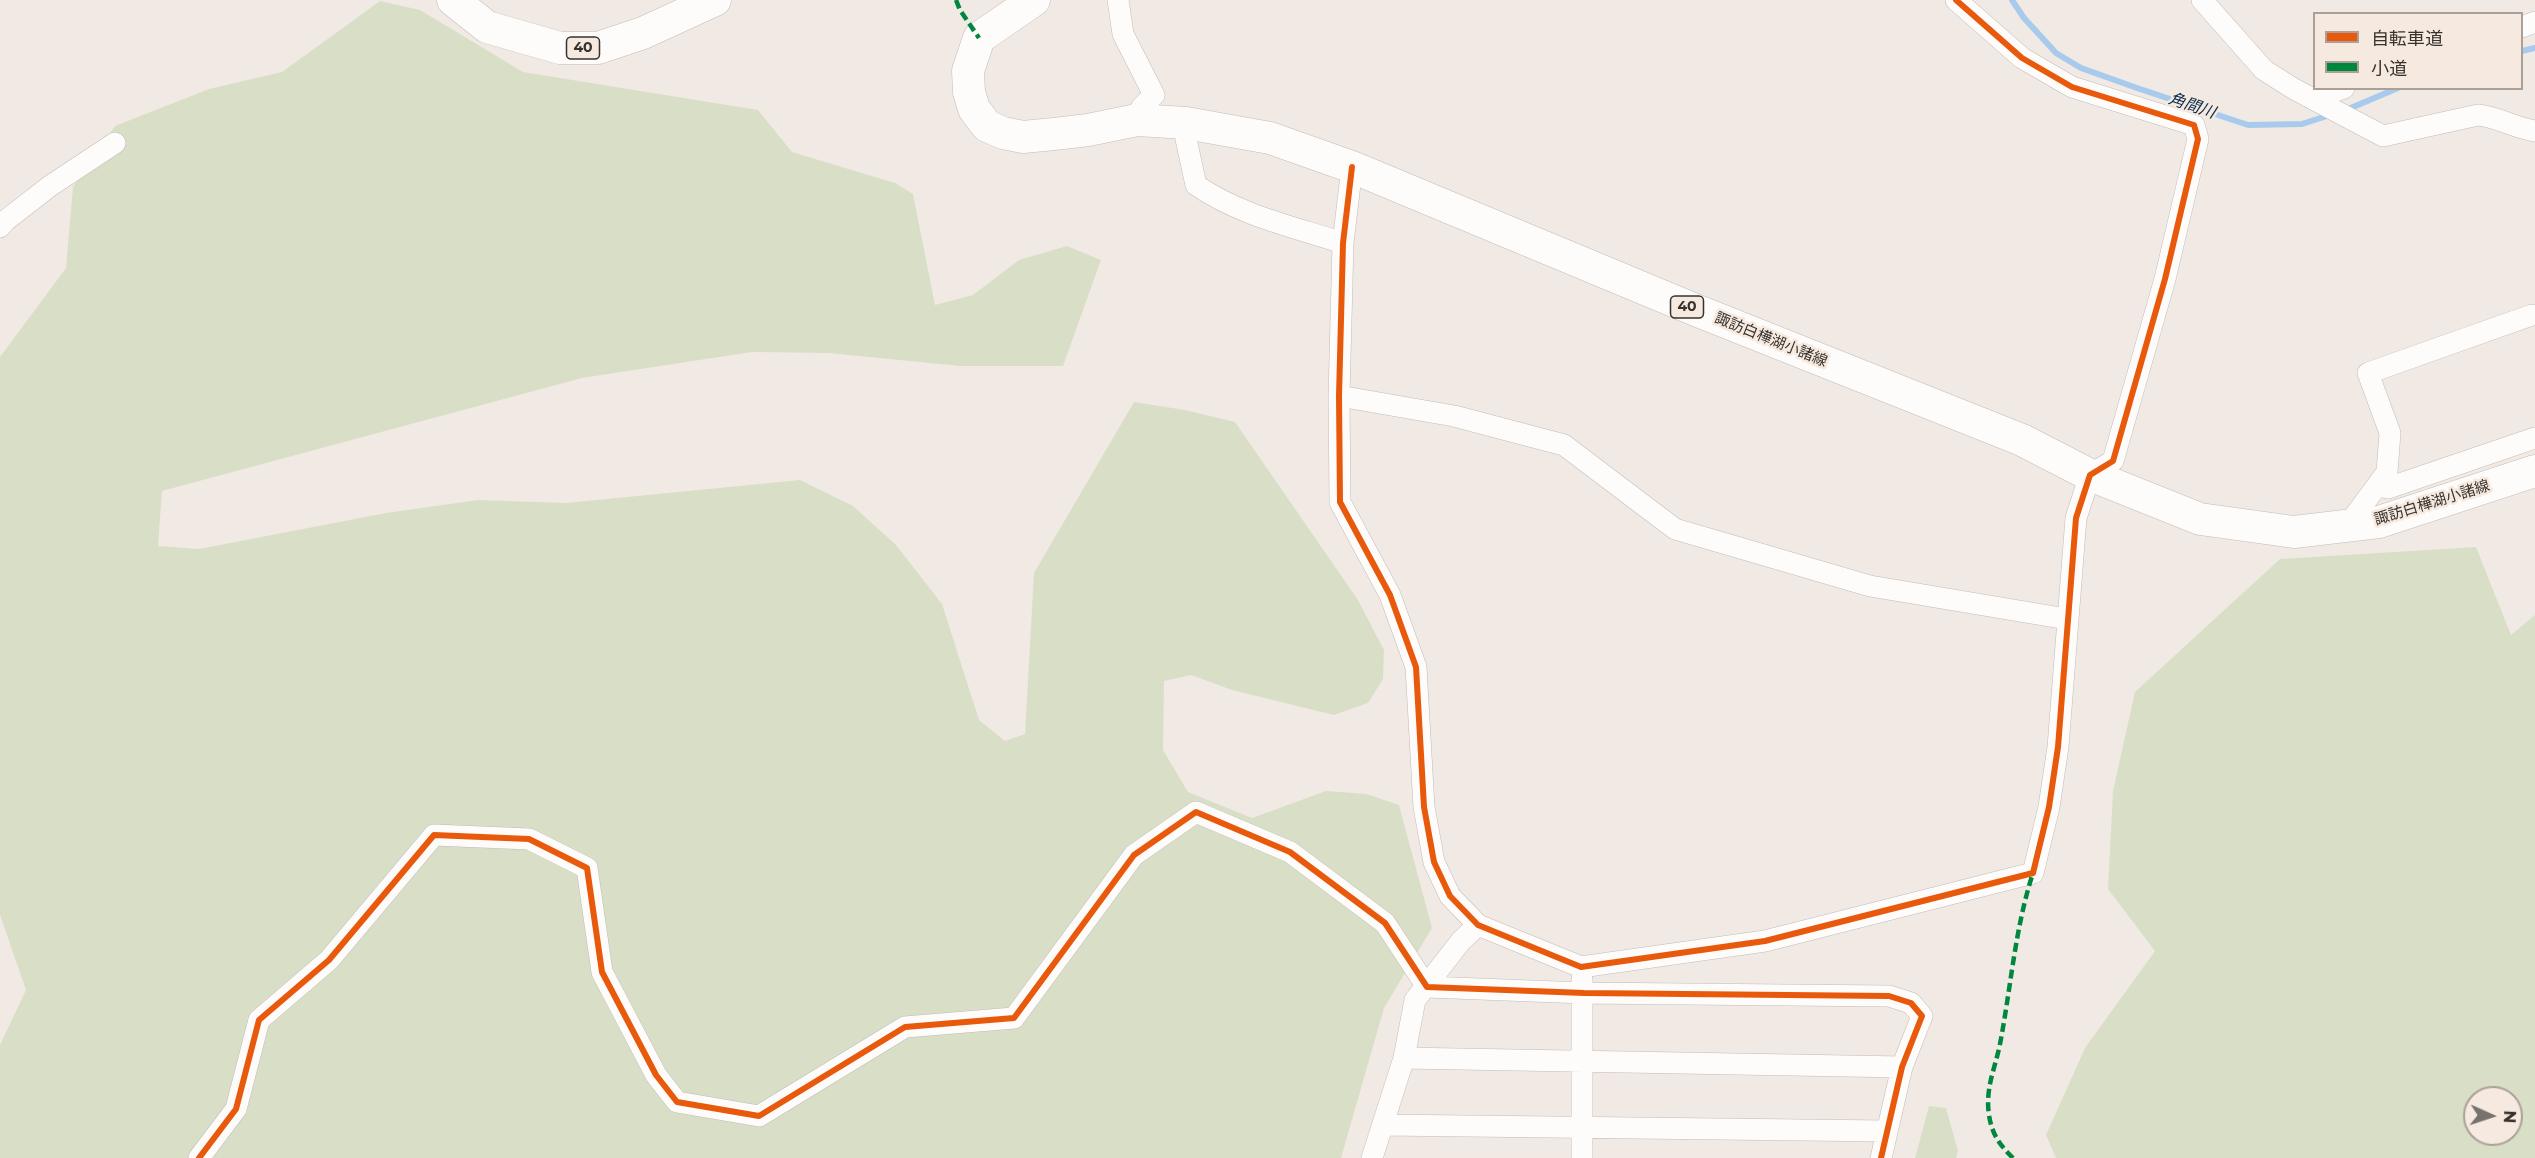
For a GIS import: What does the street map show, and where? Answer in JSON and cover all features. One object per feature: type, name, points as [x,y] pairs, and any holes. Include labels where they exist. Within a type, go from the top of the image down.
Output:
[{"type":"main road","name":"40","points":[[453,0],[487,27],[560,48],[598,48],[643,33],[715,0]]},
{"type":"main road","name":"諏訪白樺湖小諸線","points":[[1034,0],[979,38],[973,53],[968,71],[969,92],[974,109],[987,126],[1003,133],[1023,136],[1088,130],[1137,120],[1197,125],[1270,138],[1352,167],[1682,305],[2022,440],[2090,475],[2200,519],[2294,532],[2379,522],[2535,471]]},
{"type":"street","points":[[1118,0],[1123,34],[1154,95],[1141,108],[1137,120]]},
{"type":"street","points":[[1352,167],[1343,243],[1339,396],[1340,502],[1390,595],[1416,667],[1424,807],[1434,862],[1450,896],[1478,925],[1581,967],[1765,941],[2033,873],[2049,807],[2058,747],[2076,518],[2090,475],[2113,461],[2164,279],[2198,139],[2194,125],[2072,87],[2022,58],[1956,0]]},
{"type":"street","points":[[2202,0],[2264,70],[2383,136],[2478,115],[2494,117],[2535,131]]},
{"type":"street","points":[[2320,101],[2340,90]]},
{"type":"street","points":[[1186,139],[1196,185],[1214,198],[1343,243]]},
{"type":"street","points":[[0,227],[50,186],[116,143]]},
{"type":"street","points":[[2348,525],[2387,472],[2390,433],[2368,373],[2532,315]]},
{"type":"street","points":[[1339,396],[1454,416],[1564,445],[1675,529],[1870,586],[2067,619]]},
{"type":"street","points":[[2377,486],[2388,488],[2535,438]]},
{"type":"street","points":[[199,1158],[236,1109],[259,1020],[329,960],[434,835],[529,839],[587,868],[602,972],[656,1075],[677,1102],[759,1116],[905,1027],[1014,1018],[1134,855],[1196,812],[1290,852],[1376,916],[1385,924],[1427,987]]},
{"type":"street","points":[[1372,1158],[1404,1058],[1415,1000],[1461,941],[1478,925]]},
{"type":"street","points":[[1581,967],[1584,993],[1582,1158]]},
{"type":"street","points":[[1427,987],[1584,993],[1889,996],[1911,1003],[1922,1016],[1902,1067],[1881,1158]]},
{"type":"street","points":[[1404,1058],[1902,1067]]},
{"type":"street","points":[[1383,1125],[1887,1131]]},
{"type":"green space","points":[[380,1],[420,10],[523,72],[758,110],[792,152],[895,183],[913,194],[935,305],[973,295],[1019,260],[1067,246],[1101,260],[1063,366],[960,366],[828,353],[752,352],[582,378],[162,491],[158,546],[199,549],[386,513],[478,500],[566,503],[800,480],[853,506],[896,545],[942,604],[979,720],[1005,741],[1025,734],[1034,573],[1134,402],[1185,410],[1235,422],[1358,600],[1384,650],[1383,679],[1368,703],[1334,715],[1232,690],[1191,675],[1164,681],[1163,750],[1188,792],[1252,818],[1326,791],[1367,794],[1399,805],[1432,928],[1384,1008],[1341,1158],[0,1158],[0,1045],[26,990],[0,915],[0,357],[66,268],[73,187],[115,126],[209,89],[282,72]]},
{"type":"green space","points":[[2476,547],[2511,635],[2535,615],[2535,1158],[2056,1158],[2046,1135],[2085,1048],[2155,951],[2108,889],[2113,791],[2135,692],[2280,559]]},
{"type":"green space","points":[[1929,1106],[1946,1108],[1958,1151],[1956,1158],[1915,1158]]},
{"type":"waterway","name":"角間川","points":[[2012,0],[2024,18],[2056,53],[2081,68],[2248,125],[2302,124],[2330,115]]},
{"type":"waterway","name":"角間川","points":[[2523,51],[2535,48]]},
{"type":"waterway","name":"角間川","points":[[2346,110],[2393,90]]},
{"type":"marked path","points":[[956,0],[979,38]]},
{"type":"marked path","points":[[2013,1158],[1994,1134],[1989,1115],[1988,1096],[2000,1044],[2022,915],[2033,873]]},
{"type":"cycle path","points":[[1352,167],[1343,243],[1339,396],[1340,502],[1390,595],[1416,667],[1424,807],[1434,862],[1450,896],[1478,925],[1581,967],[1765,941],[2033,873],[2049,807],[2058,747],[2076,518],[2090,475],[2113,461],[2165,279],[2198,139],[2194,125],[2072,87],[2022,58],[1956,0]]},
{"type":"cycle path","points":[[199,1158],[236,1109],[259,1020],[329,960],[434,835],[529,839],[587,868],[602,972],[656,1075],[677,1102],[759,1116],[905,1027],[1014,1018],[1134,855],[1196,812],[1290,852],[1385,923],[1427,987],[1584,993],[1889,996],[1911,1003],[1922,1016],[1902,1067],[1881,1158]]}]
